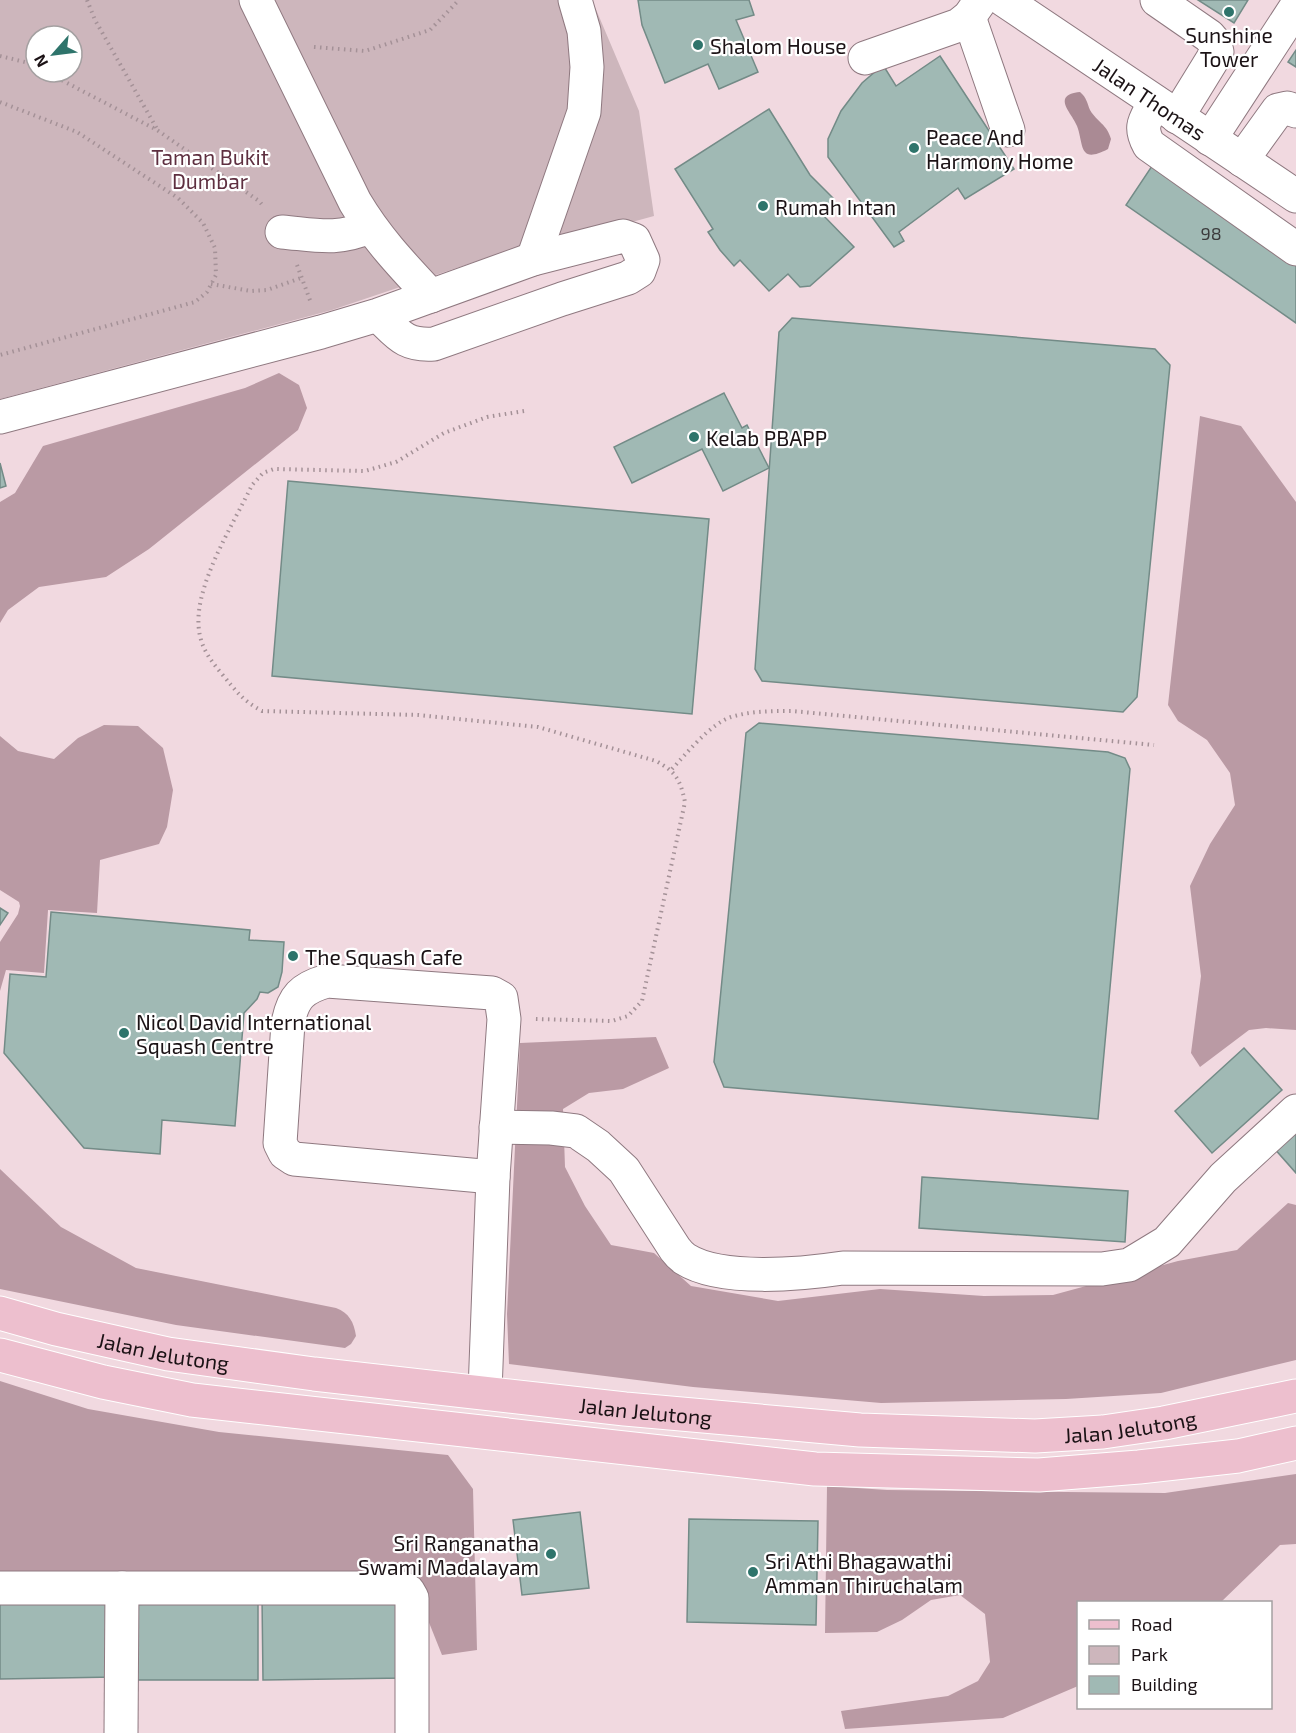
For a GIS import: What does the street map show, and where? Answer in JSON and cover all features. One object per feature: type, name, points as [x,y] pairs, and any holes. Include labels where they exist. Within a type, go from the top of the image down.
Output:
[{"type":"main road","name":"Jalan Jelutong","points":[[0,1313],[56,1329],[168,1354],[314,1374],[625,1409],[860,1431],[1035,1437],[1102,1432],[1164,1423],[1296,1396]]},
{"type":"main road","name":"Jalan Jelutong","points":[[0,1355],[103,1382],[192,1400],[815,1469],[1039,1475],[1238,1456],[1296,1443]]},
{"type":"street","points":[[256,0],[369,226],[381,243],[431,296]]},
{"type":"street","points":[[533,259],[584,112],[587,67],[584,31],[575,0]]},
{"type":"street","name":"Jalan Thomas","points":[[1004,0],[1296,196]]},
{"type":"street","points":[[1157,0],[1209,36],[1215,43],[1217,52],[1166,110],[1143,126],[1142,133],[1149,145],[1296,249]]},
{"type":"street","points":[[1210,139],[1296,6]]},
{"type":"street","points":[[865,58],[959,25],[975,9],[1008,130]]},
{"type":"street","points":[[1242,160],[1278,110],[1287,108],[1296,111]]},
{"type":"street","points":[[282,232],[335,236],[351,234],[369,226]]},
{"type":"street","points":[[0,417],[321,332],[378,315],[533,259],[623,236],[634,240],[643,260],[639,271],[628,278],[434,344],[419,345],[405,340],[378,315]]},
{"type":"street","points":[[485,1392],[493,1177],[504,1018],[501,998],[492,993],[327,981],[311,986],[298,996],[291,1008],[285,1059],[280,1143],[285,1153],[294,1159],[493,1177]]},
{"type":"street","points":[[496,1127],[576,1131],[598,1146],[624,1170],[675,1250],[685,1259],[703,1266],[742,1275],[808,1274],[843,1268],[1102,1269],[1129,1265],[1167,1242],[1223,1178],[1296,1111]]},
{"type":"street","points":[[0,1588],[402,1588],[412,1598],[412,1733]]},
{"type":"street","points":[[121,1733],[122,1588]]},
{"type":"path","points":[[87,0],[95,20],[157,130]]},
{"type":"path","points":[[277,44],[365,51],[430,30],[459,0]]},
{"type":"path","points":[[0,56],[24,63]]},
{"type":"path","points":[[69,84],[157,130],[259,201],[274,218],[288,242],[321,332]]},
{"type":"path","points":[[0,102],[77,132],[178,198],[203,223],[215,248],[216,274],[207,292],[195,302],[0,355]]},
{"type":"path","points":[[211,284],[251,291],[267,290],[301,278]]},
{"type":"path","points":[[504,1018],[612,1021],[628,1016],[642,1001],[685,802],[681,784],[672,769],[656,761],[538,727],[418,715],[262,711],[246,703],[208,657],[199,632],[198,610],[204,585],[252,485],[262,473],[274,469],[365,471],[396,462],[444,432],[487,417],[524,411]]},
{"type":"path","points":[[672,769],[707,733],[729,718],[759,711],[792,711],[1154,746]]},
{"type":"green space","name":"Taman Bukit Dumbar","points":[[0,0],[592,0],[639,111],[654,216],[577,237],[495,255],[332,310],[0,399]]},
{"type":"shaded area","points":[[1080,92],[1111,139],[1108,149],[1091,155],[1084,150],[1077,126],[1065,101],[1066,97],[1071,94]]},
{"type":"shaded area","points":[[279,373],[299,385],[307,408],[298,430],[149,549],[106,577],[39,587],[8,610],[0,623],[0,502],[15,493],[43,446],[245,388]]},
{"type":"shaded area","points":[[1200,416],[1241,426],[1296,502],[1296,1030],[1266,1028],[1249,1030],[1200,1067],[1191,1053],[1201,976],[1190,886],[1210,844],[1235,805],[1230,773],[1207,740],[1178,721],[1168,705]]},
{"type":"shaded area","points":[[104,725],[138,726],[163,748],[173,790],[167,827],[159,844],[100,860],[97,913],[48,910],[44,973],[6,970],[0,991],[0,942],[18,914],[20,906],[19,902],[0,890],[0,736],[18,751],[54,759],[78,738]]},
{"type":"shaded area","points":[[656,1037],[669,1068],[623,1089],[589,1093],[563,1109],[565,1167],[585,1206],[611,1245],[654,1253],[691,1286],[778,1301],[880,1289],[984,1296],[1053,1295],[1178,1261],[1237,1250],[1288,1203],[1296,1205],[1296,1360],[1161,1393],[1066,1399],[881,1403],[693,1387],[509,1364],[507,1314],[520,1043]]},
{"type":"shaded area","points":[[0,1169],[61,1227],[136,1268],[336,1308],[350,1319],[356,1336],[345,1348],[176,1325],[0,1289]]},
{"type":"shaded area","points":[[0,1381],[88,1409],[219,1432],[448,1455],[473,1489],[477,1650],[442,1655],[414,1585],[0,1574]]},
{"type":"shaded area","points":[[1296,1474],[1296,1544],[1280,1545],[1222,1601],[1077,1601],[1077,1686],[1003,1718],[845,1729],[841,1711],[948,1696],[978,1681],[990,1662],[985,1614],[960,1595],[931,1600],[902,1620],[877,1632],[825,1633],[827,1486],[887,1490],[1165,1493]]},
{"type":"building","name":"Shalom House","points":[[638,0],[749,0],[754,15],[736,20],[758,72],[719,89],[708,64],[665,83],[642,25]]},
{"type":"building","name":"Sunshine Tower","points":[[1198,0],[1248,0],[1234,23]]},
{"type":"building","points":[[1296,50],[1296,67],[1288,62]]},
{"type":"building","name":"Peace And Harmony Home","points":[[940,56],[1014,169],[965,199],[958,188],[899,232],[904,241],[894,247],[828,157],[828,139],[841,111],[862,83],[883,65],[896,86]]},
{"type":"building","name":"Rumah Intan","points":[[769,109],[810,175],[834,199],[821,213],[854,247],[810,286],[800,287],[788,274],[769,291],[740,260],[734,266],[720,250],[708,232],[713,229],[675,169]]},
{"type":"building","points":[[1154,163],[1296,261],[1296,323],[1126,205]]},
{"type":"building","points":[[792,318],[1155,349],[1170,365],[1137,697],[1123,712],[762,681],[755,669],[779,332]]},
{"type":"building","name":"Kelab PBAPP","points":[[724,393],[742,428],[747,425],[769,468],[723,491],[702,449],[632,483],[614,447]]},
{"type":"building","points":[[0,463],[6,486],[0,488]]},
{"type":"building","points":[[288,481],[709,519],[692,714],[272,676]]},
{"type":"building","points":[[759,723],[1108,752],[1125,758],[1130,769],[1098,1119],[724,1087],[714,1062],[746,733]]},
{"type":"building","points":[[0,908],[8,913],[0,925]]},
{"type":"building","name":"Nicol David International Squash Centre","points":[[51,912],[250,930],[249,940],[284,942],[282,972],[278,987],[268,993],[260,992],[257,999],[244,1013],[235,1126],[162,1120],[160,1154],[84,1148],[4,1053],[10,974],[46,977]]},
{"type":"building","points":[[1244,1048],[1282,1090],[1212,1153],[1175,1111]]},
{"type":"building","points":[[1296,1126],[1296,1173],[1273,1147]]},
{"type":"building","points":[[922,1177],[1128,1191],[1125,1242],[919,1228]]},
{"type":"building","name":"Sri Ranganatha Swami Madalayam","points":[[580,1512],[589,1588],[522,1595],[513,1520]]},
{"type":"building","name":"Sri Athi Bhagawathi Amman Thiruchalam","points":[[689,1519],[818,1521],[816,1625],[687,1622]]},
{"type":"building","points":[[403,1596],[405,1678],[263,1680],[262,1597]]},
{"type":"building","points":[[258,1597],[258,1680],[131,1680],[131,1605]]},
{"type":"building","points":[[98,1598],[113,1609],[114,1677],[0,1679],[0,1599]]},
{"type":"place","name":"Sunshine Tower","points":[[1229,12]]},
{"type":"place","name":"Shalom House","points":[[698,45]]},
{"type":"place","name":"Peace And Harmony Home","points":[[914,148]]},
{"type":"place","name":"Rumah Intan","points":[[763,206]]},
{"type":"place","name":"Kelab PBAPP","points":[[694,437]]},
{"type":"place","name":"The Squash Cafe","points":[[293,956]]},
{"type":"place","name":"Nicol David International Squash Centre","points":[[124,1033]]},
{"type":"place","name":"Sri Ranganatha Swami Madalayam","points":[[551,1554]]},
{"type":"place","name":"Sri Athi Bhagawathi Amman Thiruchalam","points":[[753,1572]]}]
